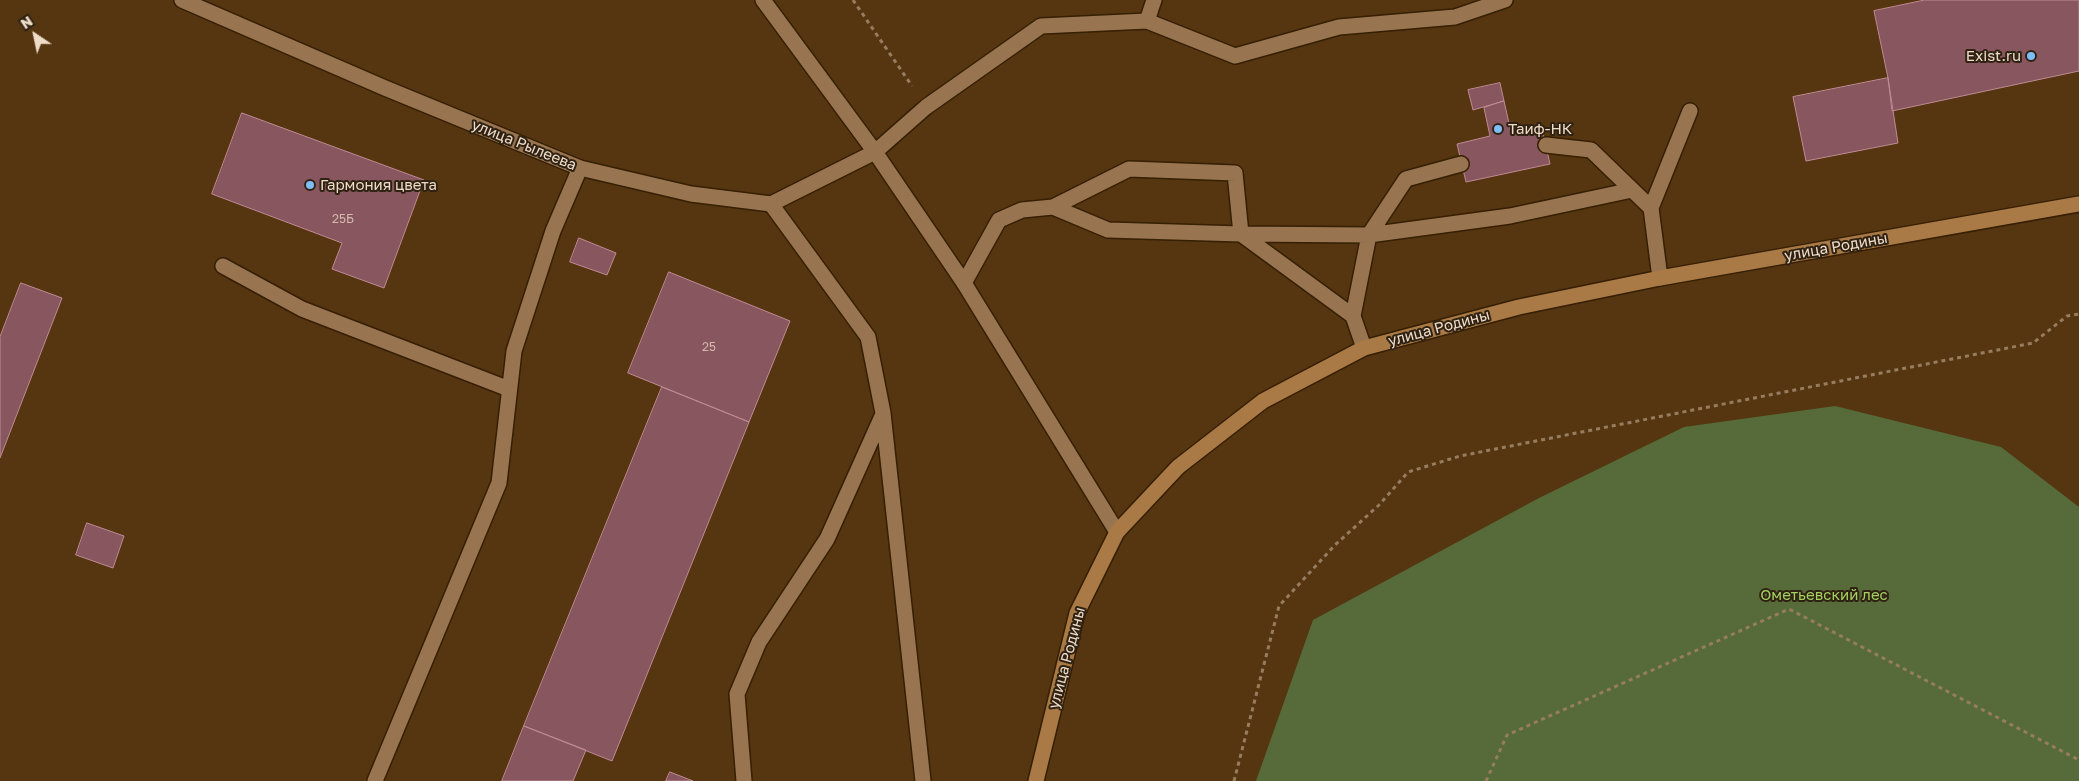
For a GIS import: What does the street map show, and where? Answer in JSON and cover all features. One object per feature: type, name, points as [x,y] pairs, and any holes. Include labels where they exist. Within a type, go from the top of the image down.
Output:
[{"type":"street","name":"улица Рылеева","points":[[182,0],[384,88],[580,168],[691,194],[771,204]]},
{"type":"street","points":[[763,0],[875,152],[964,283],[1117,532]]},
{"type":"street","points":[[1147,21],[1154,0]]},
{"type":"street","points":[[923,781],[883,413],[868,337],[771,204],[875,152],[926,107],[1041,26],[1147,21],[1235,56],[1339,27],[1455,17],[1505,0]]},
{"type":"street","points":[[1660,278],[1651,208],[1690,112]]},
{"type":"street","points":[[1546,145],[1591,150],[1651,208]]},
{"type":"street","points":[[1364,348],[1353,316],[1369,235],[1406,179],[1462,164]]},
{"type":"street","points":[[375,781],[498,483],[514,351],[553,231],[580,168]]},
{"type":"street","points":[[964,283],[999,220],[1022,210],[1053,207],[1129,169],[1235,173],[1241,234],[1353,316]]},
{"type":"street","points":[[1053,207],[1108,230],[1369,235],[1510,216],[1632,190]]},
{"type":"street","name":"улица Родины","points":[[1036,781],[1076,613],[1117,532],[1178,467],[1263,401],[1364,348],[1519,307],[1660,278],[2079,204]]},
{"type":"street","points":[[223,266],[302,310],[509,389]]},
{"type":"street","points":[[744,781],[738,694],[759,642],[826,539],[883,413]]},
{"type":"path","points":[[853,0],[926,107]]},
{"type":"path","points":[[1234,781],[1279,606],[1334,545],[1379,506],[1408,472],[1470,454],[2033,343],[2067,316],[2079,314]]},
{"type":"path","points":[[1486,781],[1507,735],[1789,609],[2079,760]]},
{"type":"green space","name":"Ометьевский лес","points":[[1835,406],[2001,447],[2079,507],[2079,781],[1256,781],[1313,620],[1539,498],[1684,427]]},
{"type":"building","points":[[1925,0],[2079,0],[2079,71],[1892,111],[1888,78],[1874,11]]},
{"type":"building","points":[[1888,78],[1898,143],[1806,161],[1793,97]]},
{"type":"building","points":[[1500,83],[1504,101],[1473,110],[1468,90]]},
{"type":"building","points":[[1504,101],[1511,132],[1541,125],[1550,164],[1466,182],[1457,144],[1490,136],[1484,108]]},
{"type":"building","points":[[242,113],[424,180],[384,288],[332,269],[342,243],[212,194]]},
{"type":"building","points":[[579,238],[616,253],[607,275],[570,262]]},
{"type":"building","points":[[669,272],[790,321],[749,422],[628,373]]},
{"type":"building","points":[[21,283],[62,298],[0,458],[0,337]]},
{"type":"building","points":[[662,387],[749,422],[612,761],[524,726]]},
{"type":"building","points":[[87,523],[124,536],[113,568],[76,555]]},
{"type":"building","points":[[524,726],[586,750],[573,781],[502,781]]},
{"type":"building","points":[[670,772],[693,781],[666,781]]},
{"type":"place","name":"Exist.ru","points":[[2031,56]]},
{"type":"place","name":"Таиф-НК","points":[[1498,129]]},
{"type":"place","name":"Гармония цвета","points":[[310,185]]}]
